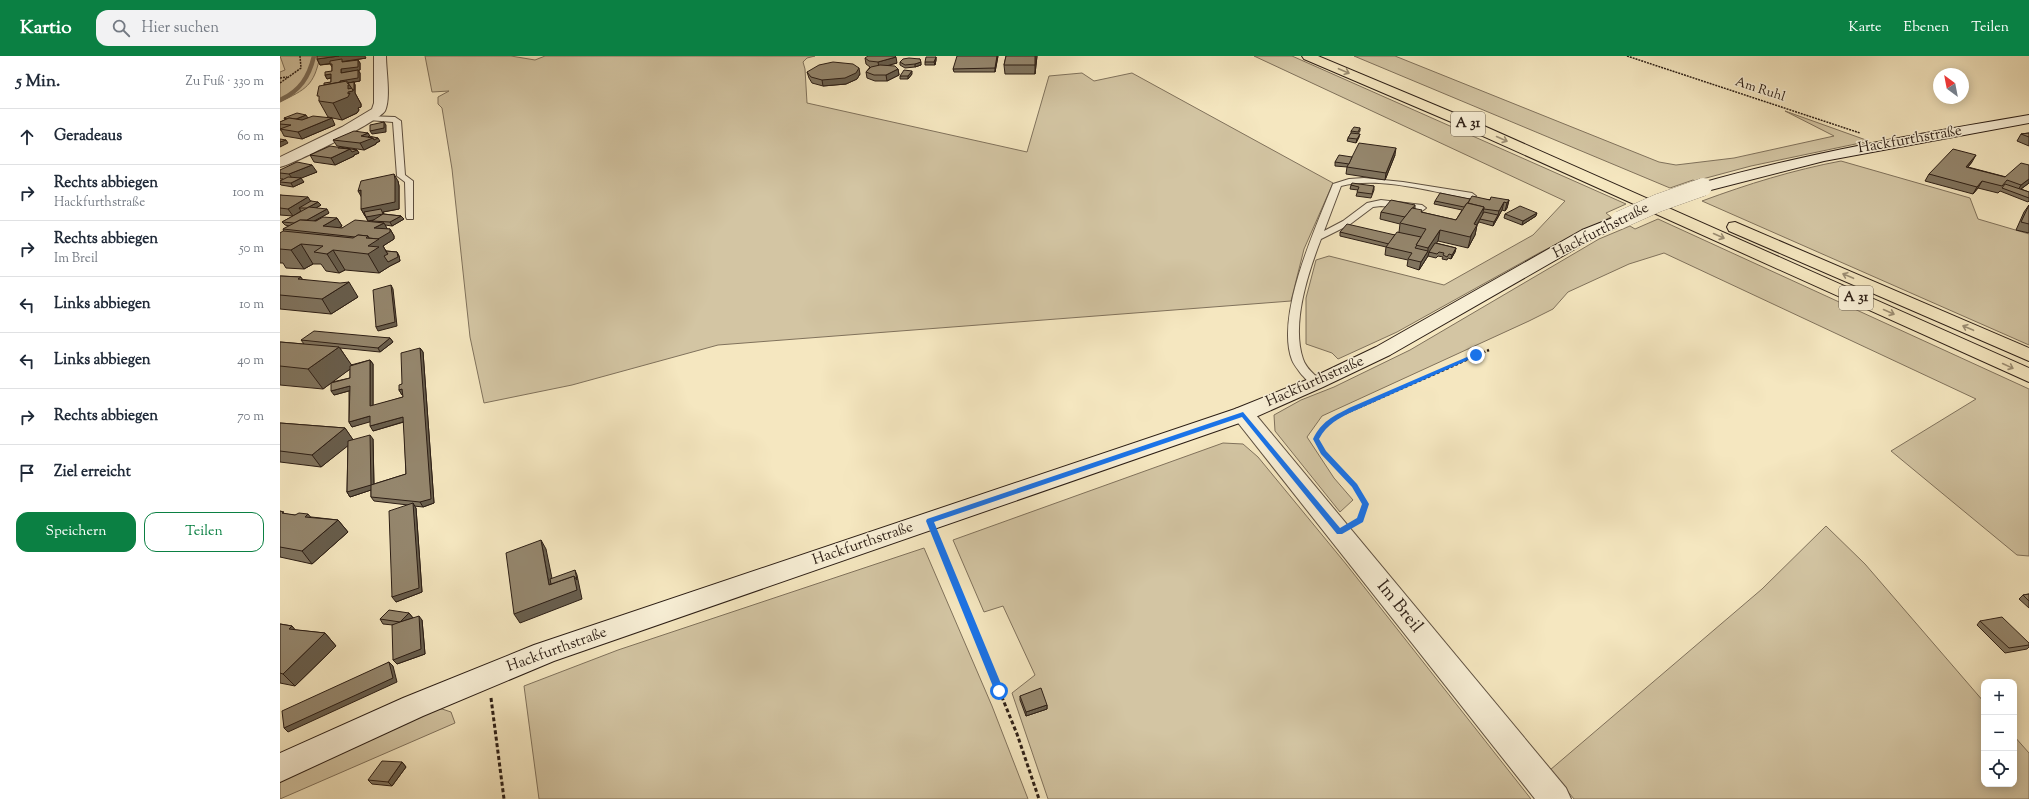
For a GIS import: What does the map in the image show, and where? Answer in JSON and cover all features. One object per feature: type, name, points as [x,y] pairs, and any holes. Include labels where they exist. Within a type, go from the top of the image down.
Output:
[{"type":"highway","name":"A 31","points":[[1308,56],[1461,121],[2029,376]]},
{"type":"highway","name":"A 31","points":[[1336,56],[1567,154]]},
{"type":"highway","name":"A 31","points":[[1648,189],[2029,355]]},
{"type":"street","points":[[280,163],[369,118],[378,111],[381,103],[380,56]]},
{"type":"street","name":"Hackfurthstraße","points":[[280,768],[413,707],[544,653],[1243,414],[1316,383],[1383,351],[1588,234],[1658,203],[1703,187],[1769,168],[1886,144],[2029,119]]},
{"type":"street","name":"Im Breil","points":[[1243,414],[1555,799]]},
{"type":"lane","points":[[369,118],[385,117],[395,119],[397,121],[401,176],[409,182],[410,217]]},
{"type":"lane","points":[[1316,383],[1297,360],[1294,334],[1298,299],[1316,238],[1337,184],[1343,181],[1372,181],[1472,196]]},
{"type":"lane","points":[[1316,238],[1346,223],[1370,205],[1381,204],[1422,208]]},
{"type":"path","points":[[280,82],[301,68],[300,56]]},
{"type":"path","name":"Am Ruhl","points":[[1627,56],[1872,137],[1886,144]]},
{"type":"path","points":[[280,78],[288,77]]},
{"type":"path","points":[[1339,532],[1360,520],[1365,504],[1355,485],[1324,452],[1316,439],[1322,428],[1334,418],[1489,350]]},
{"type":"path","points":[[930,521],[1017,734],[1039,799]]},
{"type":"path","points":[[488,676],[504,799]]},
{"type":"shaded area","points":[[280,56],[320,56],[315,74],[308,85],[296,94],[280,102],[280,72],[285,70]]},
{"type":"shaded area","points":[[425,56],[511,56],[535,60],[545,56],[815,56],[807,58],[803,62],[805,69],[807,103],[1027,152],[1049,76],[1082,73],[1094,81],[1132,73],[1333,183],[1304,249],[1291,301],[718,345],[572,385],[484,403],[470,337],[452,169],[442,108],[438,104],[438,97],[449,91],[432,92]]},
{"type":"shaded area","points":[[1254,56],[1292,56],[1626,204],[1606,213],[1611,217],[1539,253],[1397,332],[1338,359],[1332,353],[1306,344],[1306,298],[1316,260],[1329,256],[1444,285],[1533,235],[1565,201]]},
{"type":"shaded area","points":[[1354,56],[1395,56],[1659,162],[1676,165],[1734,158],[1834,136],[1785,111],[1866,140],[1865,142],[1751,166],[1695,181],[1693,180],[1670,188]]},
{"type":"shaded area","points":[[1841,161],[1970,198],[1978,219],[2029,234],[2029,345],[1702,201],[1771,178]]},
{"type":"shaded area","points":[[1658,219],[2029,389],[2029,556],[2017,555],[1891,451],[1976,399],[1664,253],[1629,264],[1568,292],[1553,309],[1322,416],[1307,437],[1334,478],[1353,500],[1340,512],[1275,431],[1274,415],[1301,400],[1334,387],[1410,350],[1599,239],[1630,226],[1635,229]]},
{"type":"shaded area","points":[[1223,443],[1243,444],[1258,457],[1346,564],[1531,799],[1048,799],[1012,693],[1035,675],[1003,606],[984,612],[953,540]]},
{"type":"shaded area","points":[[1826,526],[1865,564],[1981,699],[1981,787],[2017,787],[2017,739],[2029,753],[2029,799],[1574,799],[1550,770],[1762,589]]},
{"type":"shaded area","points":[[924,548],[992,706],[1028,799],[539,799],[524,686],[618,650]]},
{"type":"shaded area","points":[[442,709],[451,712],[455,723],[280,799],[280,776],[429,710]]},
{"type":"building","points":[[317,56],[339,56],[317,59]]},
{"type":"building","points":[[868,56],[896,57],[878,62],[869,61],[865,58]]},
{"type":"building","points":[[957,56],[997,56],[995,68],[953,69]]},
{"type":"building","points":[[1006,56],[1035,56],[1035,65],[1004,65]]},
{"type":"building","points":[[926,57],[936,57],[934,62],[925,62]]},
{"type":"building","points":[[342,59],[342,62],[358,60],[358,67],[341,69],[341,73],[358,70],[358,78],[324,85],[324,83],[331,82],[331,74],[325,75],[325,72],[332,71],[332,64],[330,64],[330,61]]},
{"type":"building","points":[[903,59],[920,59],[921,62],[905,65],[900,62]]},
{"type":"building","points":[[833,62],[853,64],[859,68],[856,73],[845,78],[822,80],[811,77],[807,72],[819,65]]},
{"type":"building","points":[[880,65],[895,66],[898,69],[886,75],[874,75],[866,72],[871,67]]},
{"type":"building","points":[[904,70],[912,71],[908,76],[900,76]]},
{"type":"building","points":[[347,81],[350,85],[348,85],[348,89],[352,88],[353,91],[348,92],[348,94],[350,93],[348,97],[333,103],[319,101],[319,96],[317,96],[319,86]]},
{"type":"building","points":[[354,82],[354,90],[353,90],[348,83]]},
{"type":"building","points":[[297,113],[306,115],[296,119],[284,118]]},
{"type":"building","points":[[313,116],[332,118],[298,132],[280,129],[291,125],[280,124],[280,122],[289,118],[302,120]]},
{"type":"building","points":[[384,122],[384,128],[370,131],[370,125]]},
{"type":"building","points":[[1354,127],[1360,128],[1358,132],[1351,131]]},
{"type":"building","points":[[354,131],[368,133],[361,136],[373,138],[360,143],[333,140]]},
{"type":"building","points":[[1351,133],[1360,134],[1357,139],[1348,138]]},
{"type":"building","points":[[2029,133],[2029,137],[2021,134]]},
{"type":"building","points":[[368,137],[378,138],[374,140],[373,138]]},
{"type":"building","points":[[1359,143],[1396,148],[1386,173],[1347,167]]},
{"type":"building","points":[[330,146],[350,149],[331,158],[310,155]]},
{"type":"building","points":[[340,147],[357,150],[352,152],[350,149],[338,148]]},
{"type":"building","points":[[1953,149],[1976,155],[1966,167],[2005,177],[2021,163],[2029,165],[2029,179],[2021,185],[2007,180],[2002,186],[1982,181],[1977,187],[1929,174]]},
{"type":"building","points":[[1339,155],[1352,157],[1349,164],[1335,162]]},
{"type":"building","points":[[297,162],[312,165],[289,174],[280,173],[280,170]]},
{"type":"building","points":[[394,174],[395,202],[361,209],[361,190],[358,191],[361,181]]},
{"type":"building","points":[[288,177],[301,178],[291,183],[280,182]]},
{"type":"building","points":[[1352,183],[1374,186],[1372,194],[1357,192],[1359,187],[1351,185]]},
{"type":"building","points":[[2005,184],[2029,192],[2029,198],[2002,188]]},
{"type":"building","points":[[1440,193],[1470,199],[1464,207],[1435,201]]},
{"type":"building","points":[[280,195],[308,197],[288,209],[280,208]]},
{"type":"building","points":[[1472,196],[1490,200],[1491,197],[1509,200],[1507,203],[1504,202],[1499,211],[1484,209],[1484,207],[1468,203]]},
{"type":"building","points":[[1391,200],[1415,205],[1405,217],[1381,212]]},
{"type":"building","points":[[311,201],[318,202],[307,208],[299,208]]},
{"type":"building","points":[[1467,203],[1484,207],[1474,224],[1477,225],[1470,237],[1440,230],[1428,248],[1416,245],[1426,229],[1400,223],[1412,208],[1422,210],[1421,212],[1456,220]]},
{"type":"building","points":[[2029,205],[2029,224],[2021,222]]},
{"type":"building","points":[[1520,206],[1537,213],[1523,221],[1505,214]]},
{"type":"building","points":[[309,207],[327,209],[307,220],[300,220],[294,223],[282,222]]},
{"type":"building","points":[[381,209],[383,214],[366,217],[364,212]]},
{"type":"building","points":[[1484,212],[1498,215],[1494,222],[1480,219]]},
{"type":"building","points":[[383,214],[401,216],[390,222],[372,221]]},
{"type":"building","points":[[323,217],[337,218],[323,226],[342,228],[355,220],[384,223],[374,228],[390,229],[390,232],[378,239],[369,238],[368,236],[358,235],[355,237],[283,229],[300,220],[316,221]]},
{"type":"building","points":[[1347,224],[1395,235],[1389,244],[1340,232]]},
{"type":"building","points":[[283,231],[353,238],[358,235],[368,236],[366,238],[379,239],[368,246],[379,247],[368,254],[333,250],[327,254],[314,252],[323,246],[301,244],[291,250],[280,249],[280,233]]},
{"type":"building","points":[[1397,232],[1421,237],[1415,248],[1428,251],[1421,262],[1408,259],[1412,253],[1386,247]]},
{"type":"building","points":[[1435,243],[1456,248],[1452,255],[1449,254],[1447,257],[1443,255],[1444,253],[1439,252],[1437,254],[1429,252]]},
{"type":"building","points":[[386,251],[397,252],[398,257],[388,262],[384,256],[388,254]]},
{"type":"building","points":[[280,276],[301,277],[298,279],[340,283],[349,282],[322,299],[280,295]]},
{"type":"building","points":[[391,285],[395,322],[376,327],[373,290]]},
{"type":"building","points":[[314,331],[390,338],[378,348],[301,340]]},
{"type":"building","points":[[280,342],[339,347],[308,369],[280,366]]},
{"type":"building","points":[[420,348],[431,499],[420,502],[371,497],[371,485],[406,474],[403,417],[370,426],[370,416],[349,422],[350,386],[331,391],[331,383],[350,378],[350,366],[370,360],[370,406],[403,397],[402,389],[399,390],[399,385],[402,384],[401,353]]},
{"type":"building","points":[[280,423],[345,428],[312,455],[280,451]]},
{"type":"building","points":[[370,435],[371,485],[347,492],[348,441]]},
{"type":"building","points":[[413,503],[419,588],[392,597],[389,511]]},
{"type":"building","points":[[280,511],[284,512],[282,513],[295,515],[299,513],[308,514],[305,517],[338,520],[302,551],[280,547]]},
{"type":"building","points":[[541,540],[549,585],[574,576],[577,590],[514,614],[506,553]]},
{"type":"building","points":[[575,570],[577,580],[574,576],[551,584],[550,579]]},
{"type":"building","points":[[2029,594],[2029,601],[2023,595]]},
{"type":"building","points":[[389,610],[409,613],[400,622],[380,619]]},
{"type":"building","points":[[419,616],[421,649],[393,660],[392,625]]},
{"type":"building","points":[[2002,617],[2029,643],[2029,645],[2009,648],[1980,621]]},
{"type":"building","points":[[280,624],[292,626],[289,629],[325,633],[283,674],[280,673]]},
{"type":"building","points":[[389,662],[393,678],[284,728],[282,711]]},
{"type":"building","points":[[1041,688],[1047,705],[1026,712],[1020,696]]},
{"type":"building","points":[[382,761],[402,762],[388,782],[368,780]]},
{"type":"waterway","points":[[280,100],[293,92],[303,82],[312,64],[314,56]]},
{"type":"route","points":[[999,691],[930,521],[1243,414],[1339,532],[1360,520],[1365,504],[1355,485],[1324,452],[1316,439],[1322,428],[1334,418],[1476,355]]}]
